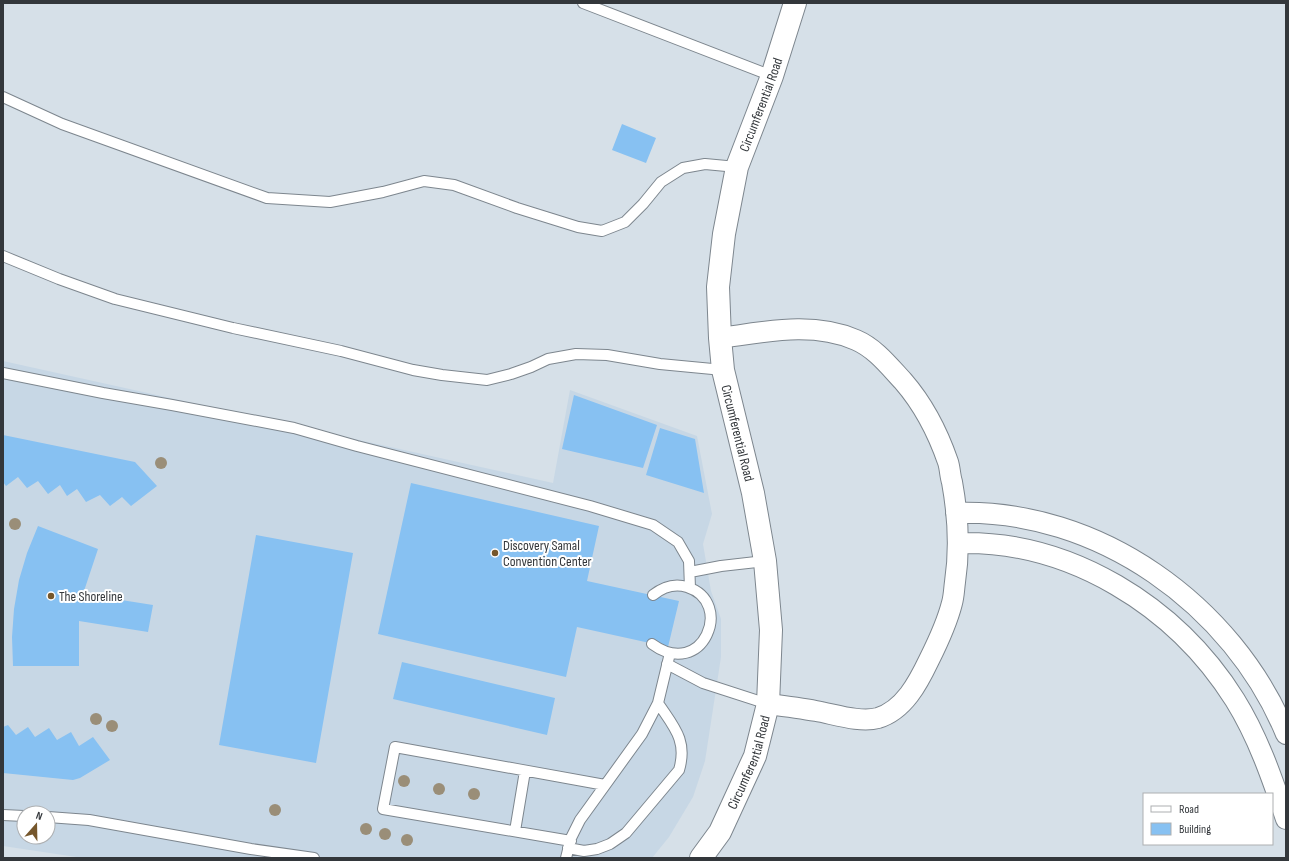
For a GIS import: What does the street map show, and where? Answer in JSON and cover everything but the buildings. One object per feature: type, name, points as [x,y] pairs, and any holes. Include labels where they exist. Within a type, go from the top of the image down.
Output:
[{"type":"main road","name":"Circumferential Road","points":[[702,858],[720,832],[755,756],[768,704],[771,630],[765,561],[753,493],[723,370],[718,287],[724,234],[737,167],[772,76],[795,3]]},
{"type":"street","points":[[720,338],[769,331],[809,329],[834,332],[857,341],[874,352],[908,387],[927,414],[948,463],[956,513],[958,542],[953,601],[940,637],[922,674],[904,701],[893,711],[877,718],[860,719],[768,704]]},
{"type":"street","points":[[956,513],[979,512],[1004,514],[1039,521],[1073,532],[1099,542],[1137,562],[1166,581],[1193,603],[1219,628],[1241,655],[1261,685],[1286,734]]},
{"type":"street","points":[[958,542],[1000,544],[1032,550],[1063,560],[1093,572],[1121,587],[1173,626],[1217,673],[1235,700],[1253,733],[1286,819]]},
{"type":"lane","points":[[583,3],[772,76]]},
{"type":"lane","points":[[3,97],[62,124],[267,198],[330,202],[383,192],[424,181],[454,185],[517,208],[578,227],[602,231],[625,222],[643,204],[661,182],[683,168],[705,164],[737,167]]},
{"type":"lane","points":[[3,256],[66,282],[115,299],[233,328],[341,351],[413,370],[442,375],[487,380],[511,374],[548,359],[576,354],[607,355],[660,364],[723,370]]},
{"type":"lane","points":[[3,373],[294,428],[357,446],[590,506],[653,525],[678,542],[689,561],[690,588]]},
{"type":"lane","points":[[690,572],[721,566],[765,561]]},
{"type":"lane","points":[[652,644],[663,651],[670,653],[683,653],[690,651],[701,644],[708,633],[711,620],[708,607],[701,596],[690,588],[684,586],[670,586],[653,595]]},
{"type":"lane","points":[[568,849],[580,820],[642,734],[658,703],[670,653]]},
{"type":"lane","points":[[667,664],[702,683],[768,704]]},
{"type":"lane","points":[[605,785],[395,747],[383,809],[515,832],[568,849],[584,851],[597,849],[610,844],[626,833],[679,770],[682,752],[681,742],[678,734],[658,703]]},
{"type":"lane","points":[[515,832],[525,771]]},
{"type":"lane","points":[[3,815],[16,816]]},
{"type":"lane","points":[[56,818],[90,820],[251,849],[314,858]]},
{"type":"shaded area","points":[[3,361],[553,483],[570,390],[697,436],[712,514],[703,544],[711,591],[721,619],[721,657],[705,761],[693,797],[669,837],[652,858],[83,858],[3,846]]},
{"type":"place","name":"Discovery Samal Convention Center","points":[[495,553]]},
{"type":"place","name":"The Shoreline","points":[[51,596]]}]
